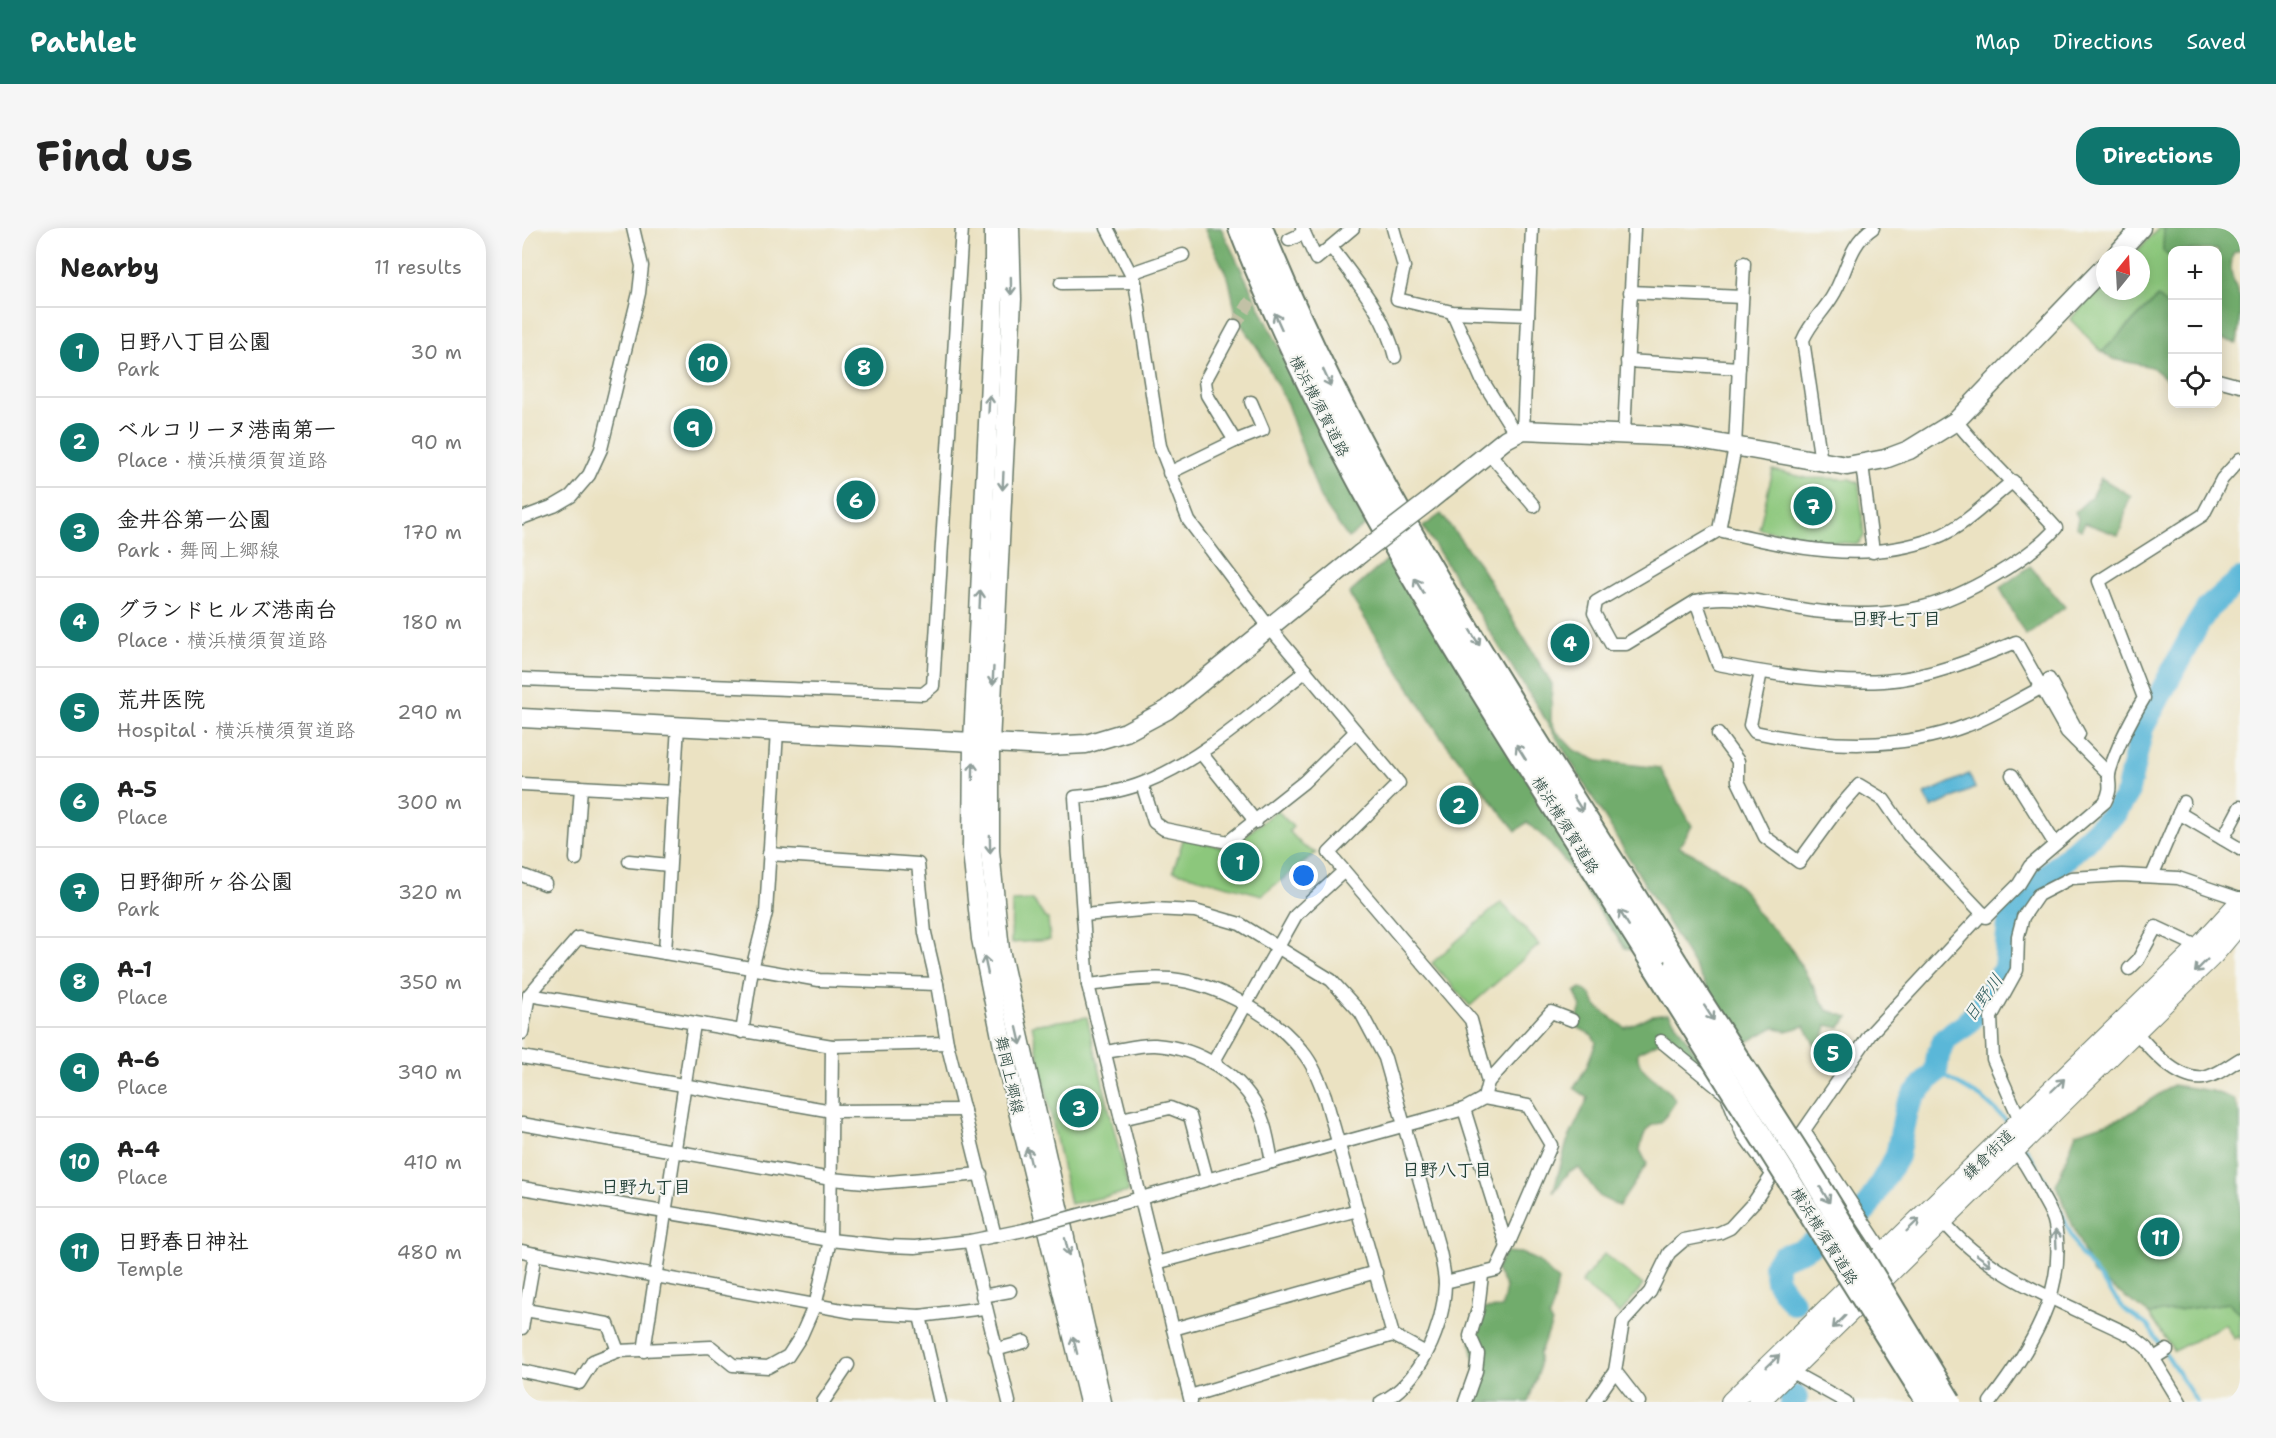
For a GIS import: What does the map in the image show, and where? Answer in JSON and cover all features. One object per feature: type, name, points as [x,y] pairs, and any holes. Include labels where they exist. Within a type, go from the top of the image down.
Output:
[{"type":"highway","name":"横浜横須賀道路","points":[[1240,228],[1294,358],[1397,551],[1928,1402]]},
{"type":"highway","name":"横浜横須賀道路","points":[[1261,228],[1288,295],[1332,388],[1429,564],[1677,964],[1806,1165],[1950,1402]]},
{"type":"highway","points":[[1880,1265],[1959,1402]]},
{"type":"highway","points":[[1853,1296],[1918,1402]]},
{"type":"main road","name":"鎌倉街道","points":[[1880,1265],[1942,1220],[2015,1137],[2199,947],[2240,900]]},
{"type":"main road","name":"鎌倉街道","points":[[1758,1402],[1790,1371],[1880,1265],[2015,1137],[2135,1031],[2214,954],[2238,927]]},
{"type":"main road","name":"鎌倉街道","points":[[1731,1402],[1853,1296]]},
{"type":"street","points":[[522,518],[571,496],[589,475],[601,449],[639,293],[642,266],[633,228]]},
{"type":"street","points":[[522,679],[922,694],[933,686],[962,228]]},
{"type":"street","points":[[981,742],[994,228]]},
{"type":"street","points":[[981,742],[1012,299],[1010,228]]},
{"type":"street","points":[[1107,228],[1133,277],[1160,446],[1189,521],[1269,627],[1399,783],[1329,853],[1471,1020],[1488,1082]]},
{"type":"street","points":[[1289,240],[1303,230],[1316,259],[1353,228]]},
{"type":"street","points":[[1393,228],[1404,267],[1397,299],[1452,312],[1528,315]]},
{"type":"street","points":[[1519,432],[1532,228]]},
{"type":"street","points":[[1624,433],[1634,228]]},
{"type":"street","points":[[1821,462],[1803,340],[1809,325],[1833,297],[1853,249],[1873,228]]},
{"type":"street","points":[[2124,246],[2141,228]]},
{"type":"street","points":[[1331,247],[1374,305],[1390,336],[1395,357]]},
{"type":"street","points":[[1061,283],[1133,277],[1183,255]]},
{"type":"street","points":[[1719,530],[1736,447],[1744,263]]},
{"type":"street","points":[[522,718],[1047,746],[1086,744],[1126,732],[1167,710],[1360,554],[1519,432],[1624,433],[1682,437],[1847,466],[1862,464],[1909,450],[1956,421],[2096,275]]},
{"type":"street","points":[[1630,292],[1742,297]]},
{"type":"street","points":[[1452,312],[1482,380],[1519,432]]},
{"type":"street","points":[[1235,326],[1205,381],[1207,395],[1235,441]]},
{"type":"street","points":[[1627,362],[1739,368]]},
{"type":"street","points":[[2222,381],[2240,386]]},
{"type":"street","points":[[1169,473],[1263,430],[1251,402]]},
{"type":"street","points":[[1956,421],[2013,481],[2056,528],[2020,561],[1983,581],[1925,606],[1878,614],[1816,612],[1735,598],[1696,601],[1626,644],[1611,644],[1594,613],[1596,602],[1719,530],[1778,544],[1832,553],[1873,552],[1935,538],[1958,525],[2013,481]]},
{"type":"street","points":[[1489,453],[1534,506]]},
{"type":"street","points":[[1718,734],[1738,762],[1738,781],[1765,837],[1776,847],[1799,862],[1837,810],[1859,785],[1884,800],[1908,835],[1986,917],[2019,884],[2030,867],[2105,802],[2111,789],[2109,774],[2125,730],[2144,698],[2099,581],[2203,515],[2222,479],[2240,459]]},
{"type":"street","points":[[1862,464],[1873,552]]},
{"type":"street","points":[[1696,601],[1718,664],[1761,672],[1845,681],[1885,681],[1959,664],[2016,642],[2045,684],[2067,732],[2109,774]]},
{"type":"street","points":[[1306,671],[1201,753],[1142,784],[1105,794],[1075,797],[1088,985],[1191,1399],[1393,1335],[1426,1353]]},
{"type":"street","points":[[1761,672],[1750,725],[1755,732],[1816,742],[1861,744],[1936,735],[1968,725],[2045,684]]},
{"type":"street","points":[[665,953],[678,726]]},
{"type":"street","points":[[742,1032],[752,969],[766,913],[777,731]]},
{"type":"street","points":[[1142,784],[1154,822],[1164,829],[1228,842],[1304,782],[1355,732]]},
{"type":"street","name":"舞岡上郷線","points":[[981,742],[972,851],[981,939],[1007,1066],[1089,1402]]},
{"type":"street","name":"舞岡上郷線","points":[[981,742],[1000,950],[1102,1402]]},
{"type":"street","points":[[1201,753],[1256,822]]},
{"type":"street","points":[[2012,775],[2055,844]]},
{"type":"street","points":[[522,784],[674,792]]},
{"type":"street","points":[[579,852],[581,787]]},
{"type":"street","points":[[2223,839],[2240,807]]},
{"type":"street","points":[[2152,876],[2182,808],[2240,849]]},
{"type":"street","points":[[769,854],[918,864],[925,933],[947,1043],[995,1236]]},
{"type":"street","points":[[629,861],[669,865]]},
{"type":"street","points":[[1213,1063],[1277,945],[1296,915],[1344,871]]},
{"type":"street","points":[[522,875],[545,884]]},
{"type":"street","points":[[1990,1402],[2018,1366],[2041,1323],[2050,1297],[2058,1245],[2055,1223],[2015,1137],[1993,1059],[1990,1017],[2016,970],[2018,936],[2023,917],[2038,895],[2071,878],[2099,875],[2178,878],[2240,900]]},
{"type":"street","points":[[2019,884],[2038,895]]},
{"type":"street","points":[[1083,915],[1153,909],[1195,911],[1240,924],[1331,980],[1361,1013],[1385,1058],[1440,1252],[1445,1282],[1442,1304],[1426,1353],[1415,1371],[1380,1402]]},
{"type":"street","points":[[1594,1402],[1615,1371],[1623,1322],[1650,1292],[1669,1253],[1684,1240],[1719,1233],[1730,1228],[1754,1202],[1871,1033],[1983,913]]},
{"type":"street","points":[[2129,969],[2138,960],[2156,927],[2199,947]]},
{"type":"street","points":[[522,1033],[530,995],[578,938],[819,980],[937,984]]},
{"type":"street","points":[[1088,985],[1170,979],[1203,985],[1244,1005],[1275,1024],[1302,1050],[1316,1072],[1325,1096],[1393,1335]]},
{"type":"street","points":[[530,995],[832,1046],[947,1043]]},
{"type":"street","points":[[1484,1098],[1488,1082],[1551,1012],[1572,1020]]},
{"type":"street","points":[[644,1351],[694,1023]]},
{"type":"street","points":[[2135,1031],[2181,1074],[2202,1078],[2226,1069],[2240,1059]]},
{"type":"street","points":[[1660,1041],[1727,1095],[1742,1133],[1772,1174]]},
{"type":"street","points":[[1105,1052],[1153,1045],[1185,1050],[1213,1063],[1242,1086],[1257,1109],[1272,1162]]},
{"type":"street","points":[[522,1371],[579,1383],[593,1361],[618,1351],[711,1347],[733,1365],[768,1367],[788,1356],[801,1336],[814,1305],[830,1240],[832,1046]]},
{"type":"street","points":[[522,1057],[832,1111],[964,1110]]},
{"type":"street","points":[[522,1188],[830,1240],[915,1247],[970,1241],[1024,1230],[1404,1127],[1464,1109],[1484,1098],[1528,1106],[1551,1145],[1507,1247],[1496,1270],[1445,1282]]},
{"type":"street","points":[[1121,1119],[1170,1108],[1190,1116],[1207,1179]]},
{"type":"street","points":[[1464,1109],[1507,1247]]},
{"type":"street","points":[[522,1124],[831,1179],[877,1183],[981,1174]]},
{"type":"street","points":[[1804,1131],[1866,1227],[1880,1265]]},
{"type":"street","points":[[1156,1263],[1358,1210]]},
{"type":"street","points":[[1942,1220],[1962,1242],[1997,1270],[2132,1336],[2160,1355],[2180,1402]]},
{"type":"street","points":[[970,1241],[1009,1402]]},
{"type":"street","points":[[522,1328],[528,1253],[853,1312],[920,1316],[983,1302],[1010,1291]]},
{"type":"street","points":[[1173,1329],[1376,1272]]},
{"type":"street","points":[[1465,1402],[1476,1371],[1478,1354],[1470,1336],[1478,1309],[1482,1275]]},
{"type":"street","points":[[524,1313],[608,1324],[618,1351]]},
{"type":"street","points":[[920,1316],[940,1402]]},
{"type":"street","points":[[995,1350],[1024,1342]]},
{"type":"street","points":[[823,1402],[848,1365]]},
{"type":"street","points":[[1615,1371],[1639,1402]]},
{"type":"street","points":[[1790,1371],[1846,1402]]},
{"type":"green space","points":[[1204,228],[1221,228],[1366,525],[1348,538],[1320,498],[1287,404],[1259,350],[1237,318],[1229,280]]},
{"type":"green space","points":[[2159,228],[2164,228],[2163,251],[2168,255],[2168,305],[2157,297],[2102,352],[2070,319],[2096,293],[2096,300],[2150,300],[2150,246],[2142,246]]},
{"type":"green space","points":[[2164,228],[2240,228],[2240,250],[2233,253],[2231,268],[2240,299],[2237,343],[2222,340],[2222,246],[2168,246],[2168,255],[2163,251]]},
{"type":"green space","points":[[2158,297],[2168,305],[2168,381],[2152,367],[2113,359],[2102,352]]},
{"type":"green space","points":[[1773,470],[1807,478],[1850,479],[1859,483],[1864,536],[1858,544],[1819,541],[1759,529]]},
{"type":"green space","points":[[2101,478],[2131,496],[2118,535],[2085,523],[2081,530],[2076,527],[2078,518],[2075,512],[2091,497]]},
{"type":"green space","points":[[1441,514],[1479,564],[1552,684],[1551,721],[1555,730],[1574,750],[1598,761],[1660,768],[1692,826],[1679,847],[1712,865],[1736,883],[1752,902],[1756,912],[1789,945],[1827,1010],[1849,1017],[1839,1028],[1827,1025],[1820,1056],[1805,1026],[1786,1031],[1774,1027],[1742,1045],[1544,717],[1423,527]]},
{"type":"green space","points":[[1397,551],[1639,953],[1625,948],[1566,863],[1547,840],[1527,822],[1516,831],[1441,737],[1349,594]]},
{"type":"green space","points":[[2030,566],[2065,607],[2026,636],[2000,588]]},
{"type":"green space","points":[[1277,810],[1293,827],[1289,831],[1303,846],[1316,853],[1262,895],[1173,871],[1184,837],[1229,849]]},
{"type":"green space","points":[[1033,900],[1048,919],[1050,940],[1011,943],[1012,901]]},
{"type":"green space","points":[[1501,902],[1539,945],[1470,1006],[1432,963]]},
{"type":"green space","points":[[1581,988],[1591,995],[1596,1006],[1625,1028],[1652,1015],[1669,1013],[1714,1081],[1661,1041],[1638,1052],[1641,1066],[1672,1094],[1676,1101],[1661,1123],[1648,1128],[1640,1150],[1647,1164],[1619,1206],[1600,1197],[1579,1168],[1570,1171],[1553,1193],[1567,1142],[1588,1098],[1574,1088],[1586,1068],[1596,1042],[1592,1035],[1575,1026],[1581,1007],[1575,992]]},
{"type":"green space","points":[[1087,1017],[1129,1192],[1070,1204],[1032,1025]]},
{"type":"green space","points":[[2173,1085],[2212,1091],[2234,1099],[2240,1114],[2240,1313],[2228,1303],[2149,1314],[2093,1274],[2056,1185],[2076,1133],[2124,1117]]},
{"type":"green space","points":[[1505,1252],[1521,1253],[1538,1261],[1558,1281],[1549,1317],[1552,1323],[1539,1354],[1539,1371],[1528,1402],[1465,1402],[1476,1371],[1470,1336],[1478,1309],[1502,1308],[1506,1287],[1496,1270]]},
{"type":"green space","points":[[1604,1254],[1643,1285],[1620,1314],[1581,1283]]},
{"type":"green space","points":[[2228,1303],[2240,1313],[2240,1339],[2238,1336],[2234,1339],[2225,1324],[2174,1351],[2149,1314]]},
{"type":"water","points":[[1969,774],[1975,788],[1931,808],[1925,794]]},
{"type":"waterway","name":"日野川","points":[[1793,1303],[1777,1281],[1775,1266],[1782,1257],[1802,1250],[1865,1211],[1897,1156],[1906,1110],[1915,1094],[1936,1071],[1938,1055],[1945,1039],[1967,1024],[1989,995],[2005,968],[2009,923],[2022,899],[2115,813],[2127,794],[2142,728],[2208,608],[2240,580]]},
{"type":"waterway","points":[[1936,1071],[1983,1099],[2009,1123]]},
{"type":"waterway","points":[[2025,1147],[2051,1190],[2079,1252],[2125,1310],[2148,1326],[2197,1402]]},
{"type":"waterway","name":"日野川","points":[[1791,1402],[1796,1397]]},
{"type":"tunnel","points":[[1235,326],[1263,281]]},
{"type":"place","name":"A-4","points":[[708,363]]},
{"type":"place","name":"A-1","points":[[864,367]]},
{"type":"place","name":"A-6","points":[[693,428]]},
{"type":"place","name":"A-5","points":[[856,500]]},
{"type":"place","name":"日野御所ヶ谷公園","points":[[1813,506]]},
{"type":"place","name":"グランドヒルズ港南台","points":[[1570,643]]},
{"type":"place","name":"ベルコリーヌ港南第一","points":[[1459,805]]},
{"type":"place","name":"日野八丁目公園","points":[[1240,862]]},
{"type":"place","name":"荒井医院","points":[[1833,1053]]},
{"type":"place","name":"金井谷第一公園","points":[[1079,1108]]},
{"type":"place","name":"日野春日神社","points":[[2160,1237]]},
{"type":"district","name":"日野七丁目","points":[[1896,619]]},
{"type":"district","name":"日野八丁目","points":[[1447,1170]]},
{"type":"district","name":"日野九丁目","points":[[646,1187]]}]
